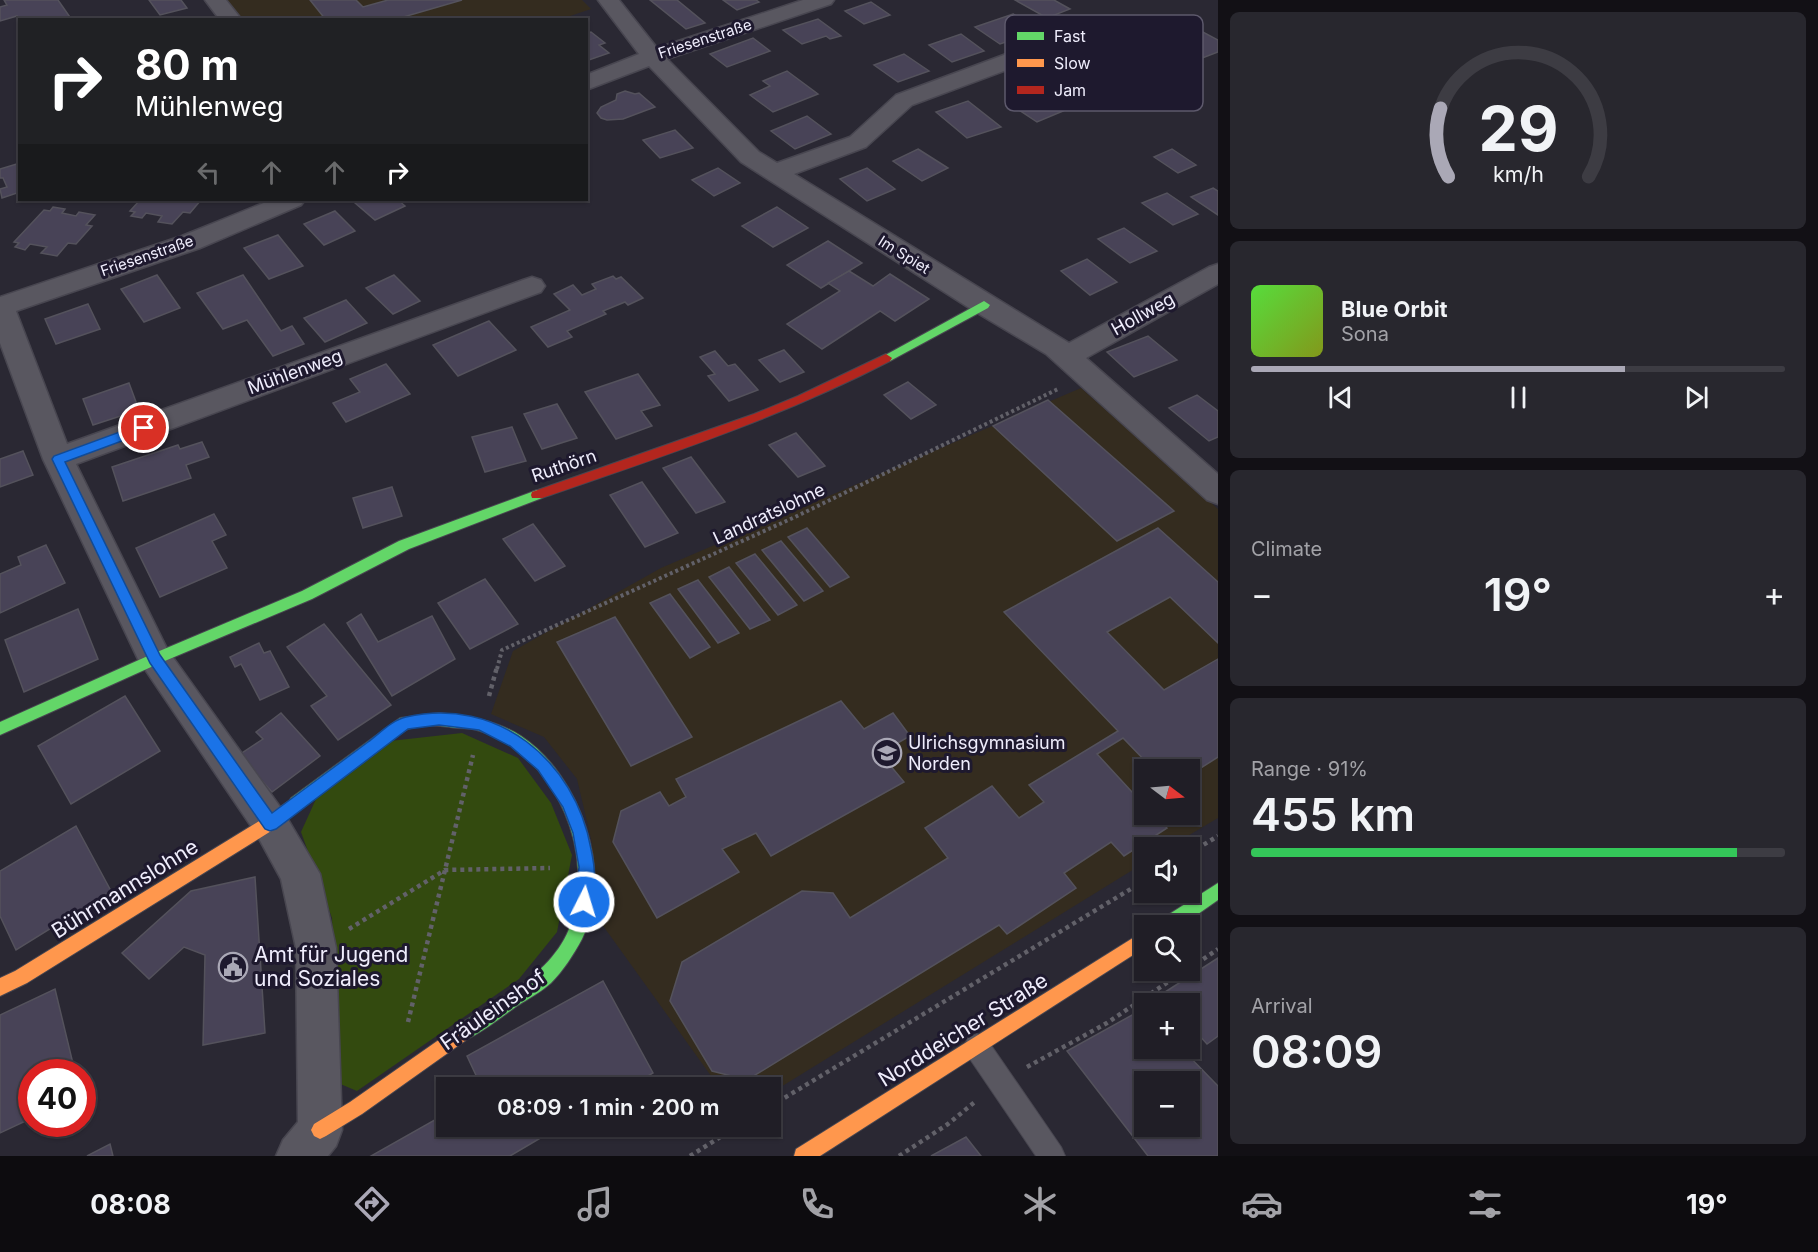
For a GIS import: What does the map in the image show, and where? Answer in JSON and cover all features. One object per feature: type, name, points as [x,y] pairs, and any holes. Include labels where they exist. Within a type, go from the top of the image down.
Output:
[{"type":"street","points":[[215,0],[230,18]]},
{"type":"street","name":"Im Spiet","points":[[608,0],[652,57],[750,157],[984,306],[1068,356],[1218,492]]},
{"type":"street","name":"Friesenstraße","points":[[588,81],[652,57],[824,0]]},
{"type":"street","points":[[774,173],[858,142],[904,100],[1005,63]]},
{"type":"street","name":"Friesenstraße","points":[[0,307],[191,242],[290,201]]},
{"type":"street","name":"Hollweg","points":[[1068,356],[1218,273]]},
{"type":"street","name":"Mühlenweg","points":[[58,459],[532,286]]},
{"type":"street","name":"Ruthörn","points":[[0,729],[155,659],[307,595],[405,545],[494,510],[731,426],[850,378],[984,306]]},
{"type":"street","points":[[0,307],[58,459],[155,659],[270,823]]},
{"type":"street","name":"Fräuleinshof","points":[[439,719],[480,723],[516,741],[543,765],[569,803],[581,833],[587,867],[584,902],[576,933],[544,978],[394,1079],[310,1143],[316,948],[300,874],[270,823],[405,723],[439,719]]},
{"type":"street","name":"Bührmannslohne","points":[[0,987],[21,977],[270,823]]},
{"type":"street","points":[[1182,915],[1218,891]]},
{"type":"street","name":"Norddeicher Straße","points":[[803,1156],[1134,945]]},
{"type":"lane","points":[[977,1047],[1052,1156]]},
{"type":"path","name":"Landratslohne","points":[[480,723],[502,650],[795,517],[1068,383],[1048,366],[1068,356]]},
{"type":"path","points":[[394,1079],[480,723]]},
{"type":"path","points":[[1200,847],[1218,836]]},
{"type":"path","points":[[316,948],[445,870],[587,867]]},
{"type":"path","points":[[781,1100],[1134,887]]},
{"type":"path","points":[[1200,961],[1218,949]]},
{"type":"path","points":[[899,1156],[948,1124],[1000,1082],[1107,1023],[1170,981]]},
{"type":"path","points":[[690,1156],[720,1137]]},
{"type":"shaded area","points":[[225,0],[582,0],[591,9],[564,18],[239,18]]},
{"type":"shaded area","name":"Ulrichsgymnasium Norden","points":[[1081,388],[1218,509],[1218,818],[1186,837],[1134,837],[1134,869],[781,1087],[781,1077],[712,1077],[596,916],[592,843],[577,779],[544,737],[491,714],[513,651],[661,568]]},
{"type":"green space","points":[[462,733],[518,758],[551,803],[572,855],[557,932],[519,979],[357,1091],[338,1083],[332,918],[301,832],[316,799],[390,741]]},
{"type":"building","points":[[4,0],[58,0],[71,18],[18,18],[17,16],[0,21],[0,7],[7,5]]},
{"type":"building","points":[[149,0],[181,0],[187,8],[160,15]]},
{"type":"building","points":[[310,0],[356,0],[363,7],[388,0],[462,0],[400,18],[324,18]]},
{"type":"building","points":[[650,0],[677,0],[705,23],[686,29]]},
{"type":"building","points":[[723,0],[756,0],[759,2],[737,10]]},
{"type":"building","points":[[1015,0],[1054,0],[1070,9],[1055,15],[1042,15]]},
{"type":"building","points":[[871,2],[890,15],[864,24],[845,11]]},
{"type":"building","points":[[1005,17],[1005,42],[1000,44],[975,27]]},
{"type":"building","points":[[818,19],[841,36],[830,39],[826,36],[802,44],[783,30]]},
{"type":"building","points":[[591,32],[605,43],[599,45],[609,53],[588,60],[588,33]]},
{"type":"building","points":[[1203,32],[1218,40],[1218,52],[1203,58]]},
{"type":"building","points":[[961,34],[984,51],[952,62],[929,45]]},
{"type":"building","points":[[753,38],[770,51],[727,67],[710,54]]},
{"type":"building","points":[[904,54],[929,71],[898,82],[874,65]]},
{"type":"building","points":[[787,71],[818,94],[773,112],[750,95],[770,86],[763,81]]},
{"type":"building","points":[[625,91],[639,93],[655,107],[623,119],[601,118],[597,113],[601,107],[616,100],[617,94]]},
{"type":"building","points":[[968,101],[1001,127],[967,138],[936,112]]},
{"type":"building","points":[[1020,111],[1063,111],[1037,122]]},
{"type":"building","points":[[807,116],[831,134],[795,149],[771,131]]},
{"type":"building","points":[[675,130],[693,148],[660,158],[643,140]]},
{"type":"building","points":[[918,149],[948,168],[922,181],[893,161]]},
{"type":"building","points":[[1172,149],[1196,165],[1178,173],[1154,157]]},
{"type":"building","points":[[18,164],[18,193],[2,198],[0,189],[7,187],[3,178],[0,178],[0,169]]},
{"type":"building","points":[[718,168],[740,183],[714,196],[692,180]]},
{"type":"building","points":[[867,168],[895,189],[867,201],[840,179]]},
{"type":"building","points":[[1213,188],[1218,191],[1218,215],[1191,197]]},
{"type":"building","points":[[1167,193],[1198,214],[1173,225],[1142,203]]},
{"type":"building","points":[[139,201],[200,201],[190,213],[183,212],[172,224],[158,222],[162,216],[146,213],[142,218],[131,216],[135,212],[130,211]]},
{"type":"building","points":[[399,201],[405,206],[375,220],[354,202]]},
{"type":"building","points":[[53,207],[65,209],[62,213],[76,216],[79,212],[95,215],[86,225],[92,226],[76,244],[68,243],[57,256],[41,253],[47,247],[30,244],[25,250],[15,247],[19,243],[14,242],[44,210],[50,211]]},
{"type":"building","points":[[777,207],[808,228],[773,247],[742,226]]},
{"type":"building","points":[[335,211],[355,231],[324,245],[304,224]]},
{"type":"building","points":[[1124,228],[1157,251],[1130,263],[1098,239]]},
{"type":"building","points":[[278,235],[303,266],[269,279],[244,248]]},
{"type":"building","points":[[828,241],[862,263],[821,288],[787,265]]},
{"type":"building","points":[[1087,259],[1117,282],[1090,295],[1061,271]]},
{"type":"building","points":[[849,271],[873,286],[890,274],[929,299],[895,321],[880,311],[822,349],[787,324],[840,291],[828,283]]},
{"type":"building","points":[[157,275],[180,308],[144,322],[121,289]]},
{"type":"building","points":[[243,275],[281,331],[292,326],[304,344],[273,356],[247,320],[223,329],[197,293]]},
{"type":"building","points":[[394,275],[420,301],[393,314],[366,288]]},
{"type":"building","points":[[613,276],[616,279],[621,277],[643,298],[628,305],[625,302],[603,311],[606,314],[567,331],[572,337],[548,347],[531,327],[570,310],[554,294],[573,285],[582,295],[596,289],[592,284]]},
{"type":"building","points":[[346,300],[367,323],[325,342],[304,318]]},
{"type":"building","points":[[88,304],[100,329],[56,344],[45,319]]},
{"type":"building","points":[[489,321],[516,350],[458,376],[433,345]]},
{"type":"building","points":[[1148,336],[1177,360],[1134,377],[1107,352]]},
{"type":"building","points":[[784,350],[804,372],[780,382],[759,360]]},
{"type":"building","points":[[715,351],[728,366],[735,364],[758,390],[729,401],[708,376],[715,374],[700,357]]},
{"type":"building","points":[[386,364],[410,394],[346,422],[333,403],[360,392],[350,379]]},
{"type":"building","points":[[638,374],[660,405],[641,411],[652,426],[616,439],[585,392]]},
{"type":"building","points":[[908,382],[936,405],[911,419],[884,395]]},
{"type":"building","points":[[129,383],[139,410],[93,425],[83,399]]},
{"type":"building","points":[[1197,395],[1218,411],[1218,437],[1209,441],[1169,408]]},
{"type":"building","points":[[1048,400],[1174,511],[1117,541],[993,426]]},
{"type":"building","points":[[557,404],[577,438],[542,449],[524,414]]},
{"type":"building","points":[[512,427],[526,461],[485,472],[472,437]]},
{"type":"building","points":[[796,433],[825,466],[798,477],[769,445]]},
{"type":"building","points":[[202,442],[209,457],[186,465],[191,478],[123,501],[112,467],[178,445],[180,449]]},
{"type":"building","points":[[23,451],[33,475],[0,487],[0,459]]},
{"type":"building","points":[[691,457],[725,502],[696,513],[663,468]]},
{"type":"building","points":[[642,482],[678,533],[645,547],[610,495]]},
{"type":"building","points":[[392,487],[402,516],[363,528],[353,498]]},
{"type":"building","points":[[214,514],[226,535],[212,541],[227,568],[160,597],[136,548]]},
{"type":"building","points":[[533,524],[565,566],[535,581],[503,539]]},
{"type":"building","points":[[807,528],[849,577],[830,587],[788,537]]},
{"type":"building","points":[[1158,528],[1218,582],[1218,643],[1170,597],[1107,632],[1164,690],[1218,659],[1218,757],[1200,769],[1200,759],[1143,759],[1123,738],[1097,754],[1134,794],[1134,825],[1164,825],[1167,828],[1153,837],[1134,837],[1134,849],[1124,856],[1111,842],[1064,873],[1076,888],[1007,934],[999,925],[752,1077],[735,1077],[712,1071],[670,1001],[682,962],[802,891],[833,893],[850,918],[948,858],[925,828],[992,786],[1019,818],[1044,802],[1029,785],[1118,731],[1004,612]]},
{"type":"building","points":[[781,541],[823,591],[804,601],[762,550]]},
{"type":"building","points":[[46,545],[65,583],[0,613],[0,574],[21,565],[18,557]]},
{"type":"building","points":[[755,554],[797,605],[778,615],[736,563]]},
{"type":"building","points":[[729,567],[770,620],[750,629],[709,577]]},
{"type":"building","points":[[485,579],[518,624],[470,649],[438,603]]},
{"type":"building","points":[[698,580],[739,633],[718,643],[678,589]]},
{"type":"building","points":[[670,594],[710,647],[690,658],[650,603]]},
{"type":"building","points":[[78,609],[98,659],[24,692],[5,640]]},
{"type":"building","points":[[361,614],[378,642],[432,616],[455,659],[392,696],[347,623]]},
{"type":"building","points":[[615,617],[692,737],[631,766],[557,642]]},
{"type":"building","points":[[324,624],[391,705],[338,740],[311,706],[327,696],[287,647]]},
{"type":"building","points":[[259,643],[264,653],[270,651],[289,687],[260,700],[241,664],[235,667],[230,657]]},
{"type":"building","points":[[125,696],[160,751],[71,804],[38,746]]},
{"type":"building","points":[[841,701],[864,729],[893,713],[910,736],[880,753],[904,782],[771,856],[756,833],[722,849],[739,872],[657,918],[613,842],[621,811],[660,792],[669,806],[686,797],[676,779]]},
{"type":"building","points":[[281,713],[320,756],[272,792],[239,755],[263,739],[256,732]]},
{"type":"building","points":[[76,826],[111,891],[16,950],[0,916],[0,871]]},
{"type":"building","name":"Amt für Jugend und Soziales","points":[[255,877],[265,1033],[203,1045],[205,955],[184,947],[149,979],[122,953],[191,891]]},
{"type":"building","points":[[1218,958],[1218,1036],[1207,1044],[1200,1036],[1200,993],[1164,993],[1182,981],[1200,981],[1200,970]]},
{"type":"building","points":[[603,981],[653,1073],[646,1077],[477,1077],[467,1056]]},
{"type":"building","points":[[55,989],[72,1059],[18,1059],[18,1125],[0,1133],[0,1015]]},
{"type":"building","points":[[1134,1014],[1134,1059],[1192,1059],[1218,1086],[1218,1156],[1148,1156],[1067,1051]]},
{"type":"building","points":[[436,1119],[436,1137],[542,1137],[510,1156],[371,1156]]},
{"type":"building","points":[[966,1137],[981,1156],[931,1156]]},
{"type":"building","points":[[110,1144],[113,1156],[87,1156]]},
{"type":"traffic: fast","points":[[886,358],[984,305]]},
{"type":"traffic: fast","points":[[0,729],[155,659],[307,595],[404,545],[537,495]]},
{"type":"traffic: fast","points":[[296,803],[405,723],[439,719],[481,724],[516,741],[543,765],[569,803],[581,833],[587,867],[584,902],[576,933],[561,958],[544,978],[463,1032]]},
{"type":"traffic: fast","points":[[1182,915],[1218,891]]},
{"type":"traffic: slow","points":[[0,987],[21,977],[270,823],[296,803]]},
{"type":"traffic: slow","points":[[803,1156],[1134,945]]},
{"type":"traffic: slow","points":[[320,1130],[356,1108],[463,1032]]},
{"type":"traffic: jam","points":[[537,495],[759,417],[886,358]]},
{"type":"place","name":"Ulrichsgymnasium Norden","points":[[887,753]]},
{"type":"place","name":"Amt für Jugend und Soziales","points":[[233,967]]},
{"type":"route","points":[[144,428],[58,459],[155,659],[270,823],[405,723],[439,719],[480,723],[516,741],[543,765],[569,803],[581,833],[587,867],[584,902]]}]
